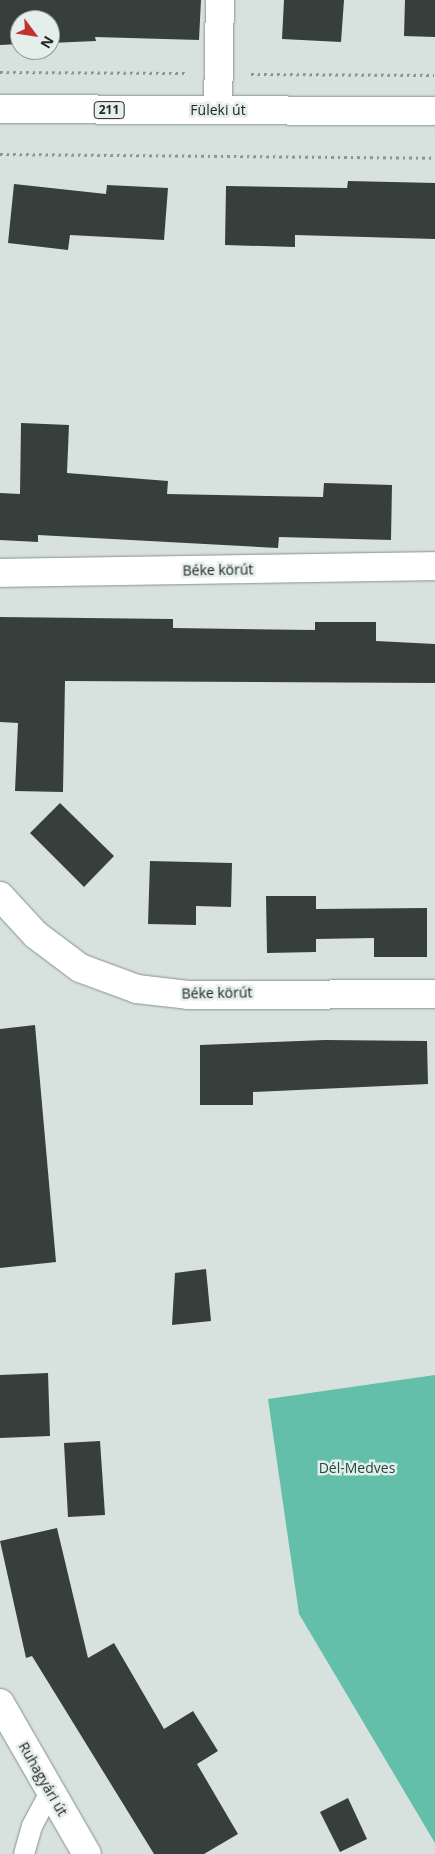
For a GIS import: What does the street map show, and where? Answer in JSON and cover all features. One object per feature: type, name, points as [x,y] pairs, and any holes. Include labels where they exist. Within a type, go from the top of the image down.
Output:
[{"type":"street","points":[[218,110],[220,0]]},
{"type":"street","name":"Füleki út","points":[[0,109],[435,111]]},
{"type":"street","name":"Béke körút","points":[[0,573],[435,566]]},
{"type":"street","name":"Béke körút","points":[[0,896],[36,935],[80,968],[137,989],[188,995],[435,994]]},
{"type":"street","name":"Ruhagyári út","points":[[0,1703],[87,1854]]},
{"type":"lane","points":[[24,1854],[32,1826],[50,1792]]},
{"type":"path","points":[[0,154],[435,158]]},
{"type":"green space","name":"Dél-Medves","points":[[435,1375],[435,1843],[299,1614],[268,1399]]},
{"type":"building","points":[[0,0],[201,0],[199,40],[95,37],[96,41],[60,43],[60,10],[10,10],[10,44],[0,45]]},
{"type":"building","points":[[284,0],[344,0],[341,42],[282,39]]},
{"type":"building","points":[[405,0],[435,0],[435,37],[404,36]]},
{"type":"building","points":[[348,181],[435,183],[435,239],[295,235],[295,247],[225,245],[226,186],[347,188]]},
{"type":"building","points":[[14,184],[106,194],[107,185],[168,188],[164,240],[70,235],[68,250],[8,243]]},
{"type":"building","points":[[21,423],[69,425],[67,473],[168,481],[167,494],[323,497],[324,483],[392,485],[391,540],[279,537],[278,548],[38,535],[38,542],[0,540],[0,493],[20,494]]},
{"type":"building","points":[[0,617],[173,619],[173,628],[315,630],[315,622],[376,622],[376,641],[435,644],[435,683],[65,681],[63,792],[15,791],[18,723],[0,722]]},
{"type":"building","points":[[60,803],[114,856],[84,887],[30,833]]},
{"type":"building","points":[[150,861],[232,863],[231,907],[196,906],[196,925],[148,924]]},
{"type":"building","points":[[266,896],[316,896],[316,909],[427,908],[427,957],[374,957],[374,938],[316,939],[316,952],[267,953]]},
{"type":"building","points":[[35,1025],[56,1262],[0,1268],[0,1029]]},
{"type":"building","points":[[325,1040],[427,1041],[428,1084],[253,1092],[253,1105],[200,1105],[200,1045]]},
{"type":"building","points":[[206,1269],[211,1321],[172,1325],[175,1273]]},
{"type":"building","points":[[48,1373],[50,1436],[0,1438],[0,1375]]},
{"type":"building","points":[[100,1441],[105,1515],[68,1517],[64,1443]]},
{"type":"building","points":[[57,1528],[88,1658],[114,1643],[164,1729],[193,1711],[218,1751],[197,1764],[238,1834],[204,1854],[154,1854],[32,1656],[26,1658],[0,1541]]},
{"type":"building","points":[[348,1798],[367,1839],[340,1852],[320,1812]]}]
